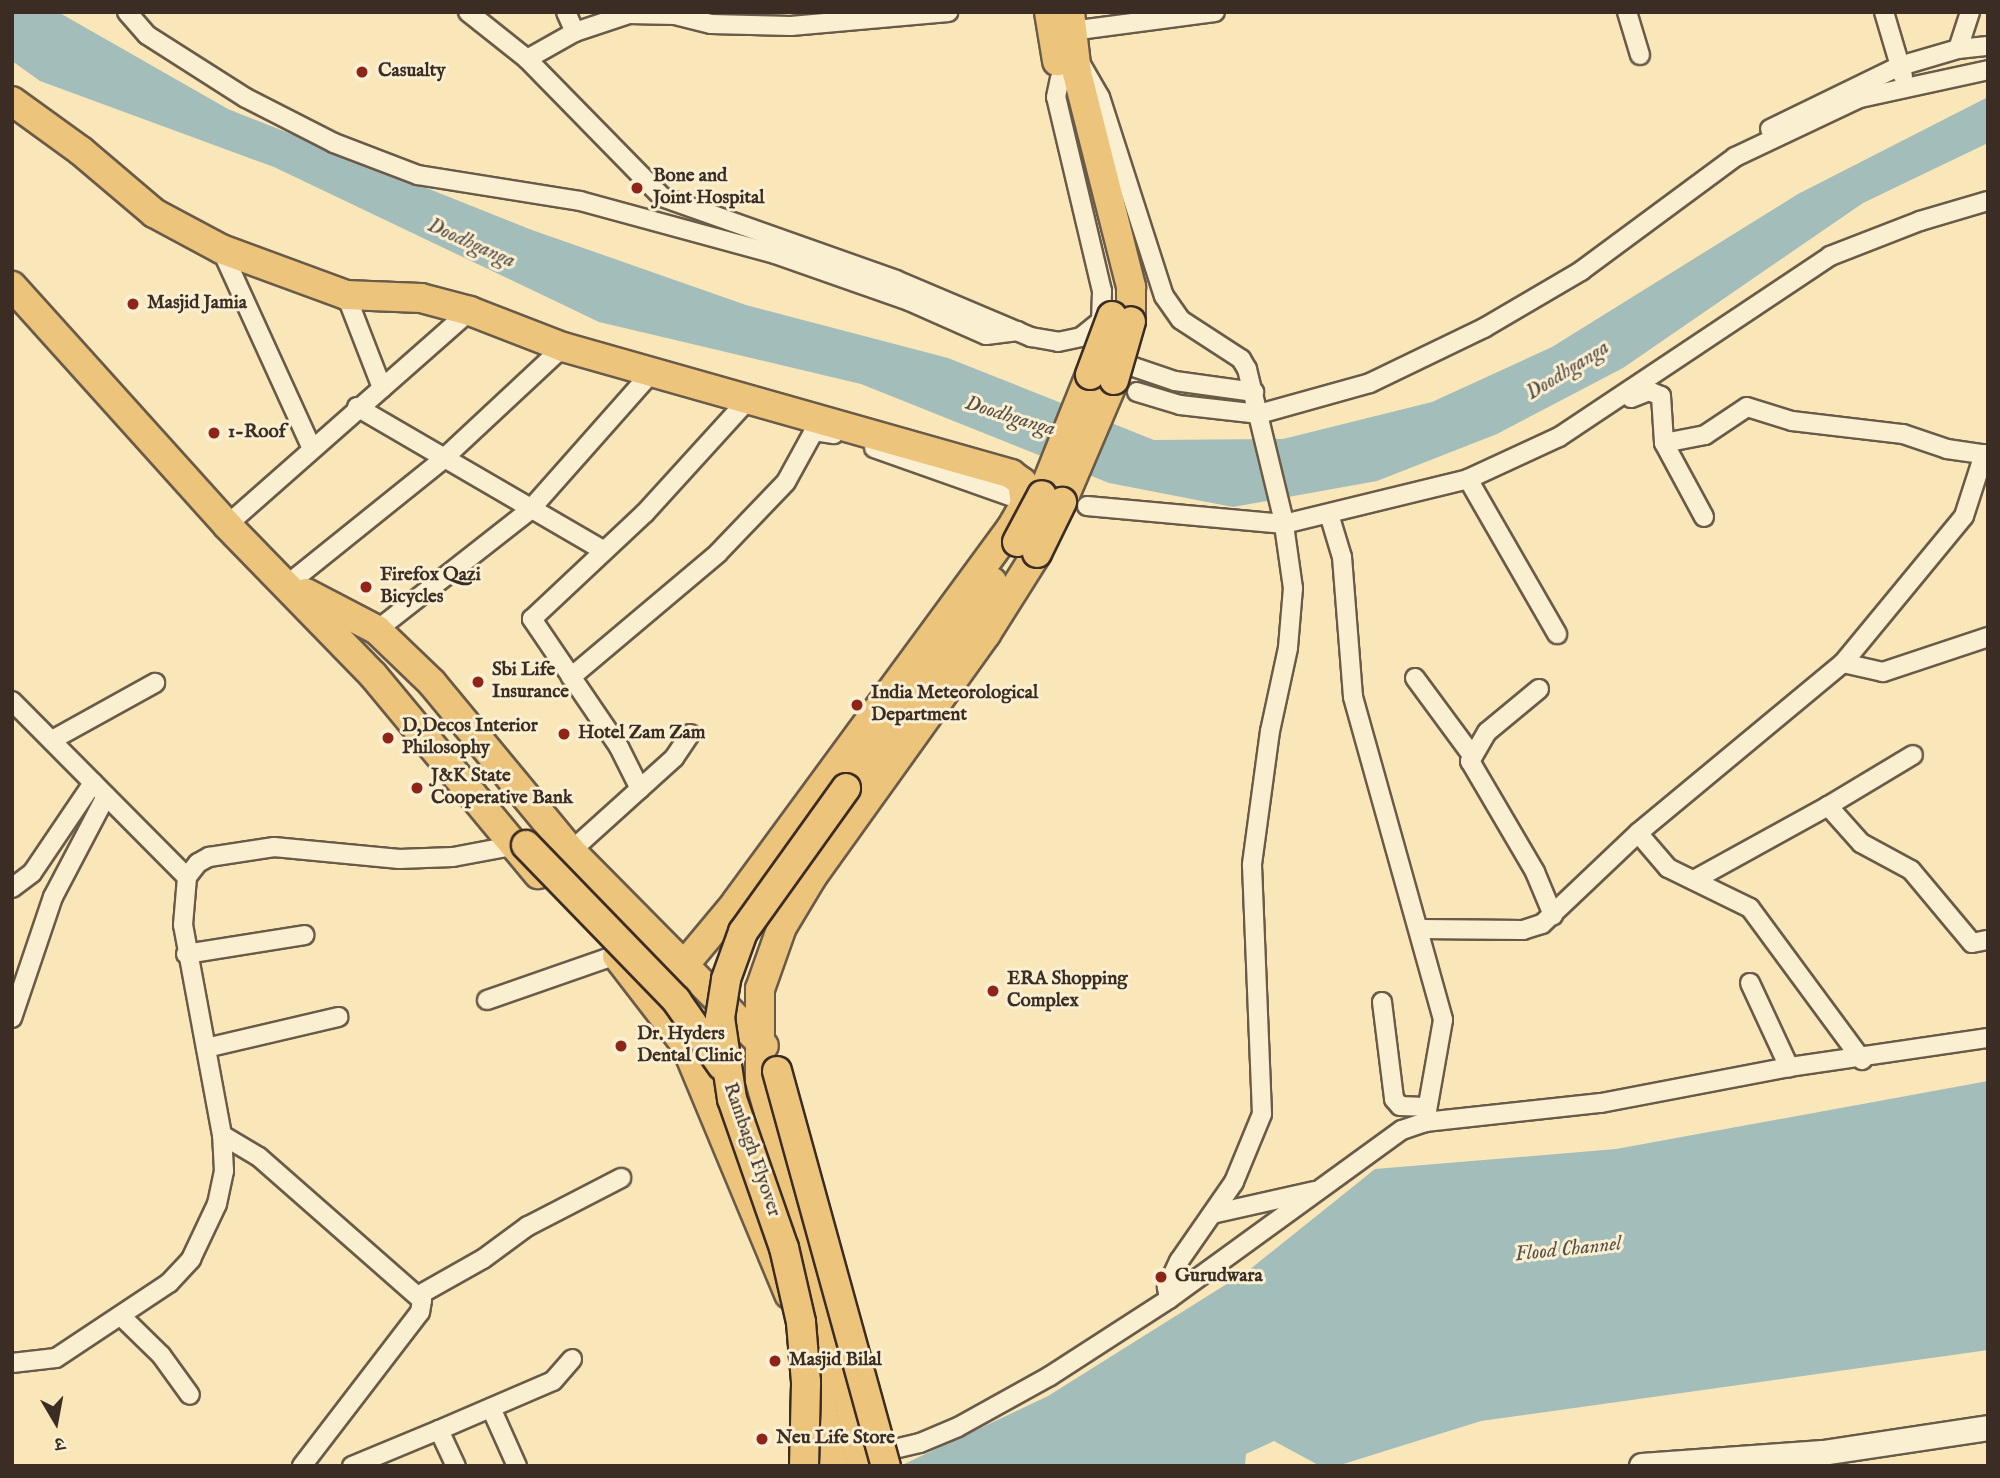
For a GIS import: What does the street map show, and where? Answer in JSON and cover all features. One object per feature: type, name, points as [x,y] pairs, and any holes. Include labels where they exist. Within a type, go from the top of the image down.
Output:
[{"type":"main road","points":[[1027,548],[1075,504],[1107,362],[1122,319],[1113,289],[1069,45],[1049,12]]},
{"type":"main road","points":[[12,101],[81,150],[154,213],[221,249],[346,295],[421,299],[470,311],[563,347],[650,374],[1012,474],[1022,482],[1030,504],[688,968]]},
{"type":"main road","points":[[12,286],[227,525],[288,584],[373,675],[401,692],[519,845],[616,955],[685,1044],[709,1094],[851,1463]]},
{"type":"main road","points":[[851,1463],[847,1392],[760,1080],[757,1038],[760,989],[782,928],[812,877],[986,634],[1027,548],[1042,495],[1107,362]]},
{"type":"main road","name":"Rambagh Flyover","points":[[804,1466],[806,1382],[801,1322],[784,1248],[724,1068],[721,999],[743,932],[940,661],[1027,548]]},
{"type":"main road","points":[[288,584],[377,630],[432,684],[570,851],[772,1055],[886,1466]]},
{"type":"main road","points":[[688,968],[714,949],[921,659],[940,661]]},
{"type":"main road","points":[[519,845],[677,1000],[724,1068]]},
{"type":"main road","points":[[595,933],[622,902]]},
{"type":"main road","points":[[1642,1466],[1827,1459],[1988,1428]]},
{"type":"street","points":[[127,12],[147,35],[246,98],[334,143],[418,175],[580,201],[775,254],[909,301],[986,335],[1018,331]]},
{"type":"street","points":[[468,12],[527,59],[662,197],[896,280],[1018,331],[1058,342],[1107,362],[1175,381],[1254,392]]},
{"type":"street","points":[[566,12],[575,32]]},
{"type":"street","points":[[527,59],[575,32],[605,19],[650,12],[711,24],[948,12]]},
{"type":"street","points":[[1069,45],[1215,12]]},
{"type":"street","points":[[1627,12],[1640,55]]},
{"type":"street","points":[[1884,12],[1907,85]]},
{"type":"street","points":[[1958,49],[1970,12]]},
{"type":"street","points":[[1058,342],[1081,337],[1101,321],[1102,291],[1056,97],[1069,45]]},
{"type":"street","points":[[1069,45],[1100,97],[1164,296],[1181,320],[1241,359],[1259,414],[1283,521],[1293,588],[1289,648],[1270,732],[1252,865],[1262,1114],[1234,1182],[1179,1261],[1167,1287],[1169,1299]]},
{"type":"street","points":[[1138,392],[1180,405],[1259,414],[1370,383],[1484,328],[1581,271],[1735,157],[1757,136],[1803,110],[1899,66],[1958,49],[1988,46]]},
{"type":"street","points":[[1735,157],[1860,98],[1907,85],[1988,70]]},
{"type":"street","points":[[1075,504],[1283,521],[1329,514],[1468,478],[1559,437],[1830,256],[1920,221],[1988,201]]},
{"type":"street","points":[[221,249],[312,449]]},
{"type":"street","points":[[346,295],[382,388]]},
{"type":"street","points":[[227,525],[357,407],[470,311]]},
{"type":"street","points":[[288,584],[442,460],[563,347]]},
{"type":"street","points":[[377,630],[529,510],[650,374]]},
{"type":"street","points":[[1601,409],[1656,391],[1663,399],[1664,443],[1704,517]]},
{"type":"street","points":[[640,789],[619,747],[532,619],[645,513],[747,401]]},
{"type":"street","points":[[357,407],[442,460],[603,550]]},
{"type":"street","points":[[1420,929],[1523,930],[1542,925],[1638,833],[1843,663],[1964,516],[1986,454],[1947,449],[1903,434],[1792,421],[1747,407],[1705,435],[1664,443]]},
{"type":"street","points":[[571,677],[718,553],[786,482],[817,429],[1030,504]]},
{"type":"street","points":[[1468,478],[1557,634]]},
{"type":"street","points":[[851,1463],[920,1443],[990,1411],[1169,1299],[1425,1114],[1443,1030],[1420,929],[1353,697],[1342,557],[1329,514]]},
{"type":"street","points":[[1843,663],[1883,672],[1988,637]]},
{"type":"street","points":[[1415,678],[1471,754],[1472,771],[1535,872],[1553,915]]},
{"type":"street","points":[[52,740],[155,683]]},
{"type":"street","points":[[1471,754],[1487,732],[1539,689]]},
{"type":"street","points":[[12,701],[187,877]]},
{"type":"street","points":[[570,851],[674,758],[690,734]]},
{"type":"street","points":[[1694,880],[1828,806],[1913,755]]},
{"type":"street","points":[[12,888],[32,873],[93,783]]},
{"type":"street","points":[[12,1018],[53,897],[106,796]]},
{"type":"street","points":[[1828,806],[1861,843],[1911,870],[1972,943],[1988,940]]},
{"type":"street","points":[[1638,833],[1668,868],[1750,908],[1862,1060]]},
{"type":"street","points":[[12,1363],[56,1358],[169,1283],[191,1259],[222,1187],[222,1135],[186,954],[182,908],[187,877],[209,857],[274,847],[399,859],[453,857],[519,845]]},
{"type":"street","points":[[186,954],[304,935]]},
{"type":"street","points":[[487,1000],[616,955]]},
{"type":"street","points":[[1750,983],[1789,1067]]},
{"type":"street","points":[[1382,1002],[1394,1099],[1400,1106],[1425,1114],[1601,1103],[1789,1067],[1862,1060],[1988,1038]]},
{"type":"street","points":[[206,1048],[338,1017]]},
{"type":"street","points":[[222,1135],[259,1157],[419,1295],[419,1312],[302,1466]]},
{"type":"street","points":[[419,1295],[483,1259],[528,1226],[621,1178]]},
{"type":"street","points":[[1212,1213],[1321,1189]]},
{"type":"street","points":[[121,1316],[161,1355],[190,1395]]},
{"type":"street","points":[[352,1466],[380,1461],[439,1430],[561,1376],[572,1359]]},
{"type":"street","points":[[491,1408],[517,1466]]},
{"type":"street","points":[[439,1430],[456,1466]]},
{"type":"water","name":"Doodhganga","points":[[12,12],[58,12],[228,109],[532,230],[746,305],[948,358],[1154,440],[1283,439],[1432,402],[1552,347],[1798,194],[1988,97],[1988,143],[1863,203],[1623,368],[1497,434],[1377,481],[1233,507],[1109,483],[861,384],[599,322],[274,167],[40,81],[12,61]]},
{"type":"water","name":"Flood Channel","points":[[1988,1081],[1988,1350],[1481,1421],[1337,1466],[1320,1466],[1274,1441],[1246,1454],[1245,1466],[900,1466],[1048,1396],[1249,1270],[1375,1169],[1616,1149]]},
{"type":"place","name":"Casualty","points":[[362,72]]},
{"type":"place","name":"Bone and Joint Hospital","points":[[637,188]]},
{"type":"place","name":"Masjid Jamia","points":[[133,304]]},
{"type":"place","name":"1-Roof","points":[[214,433]]},
{"type":"place","name":"Firefox Qazi Bicycles","points":[[366,587]]},
{"type":"place","name":"Sbi Life Insurance","points":[[478,682]]},
{"type":"place","name":"India Meteorological Department","points":[[857,705]]},
{"type":"place","name":"Hotel Zam Zam","points":[[564,734]]},
{"type":"place","name":"D,Decos Interior Philosophy","points":[[388,738]]},
{"type":"place","name":"J&K State Cooperative Bank","points":[[417,788]]},
{"type":"place","name":"ERA Shopping Complex","points":[[993,991]]},
{"type":"place","name":"Dr. Hyders Dental Clinic","points":[[621,1046]]},
{"type":"place","name":"Gurudwara","points":[[1161,1277]]},
{"type":"place","name":"Masjid Bilal","points":[[775,1361]]},
{"type":"place","name":"Neu Life Store","points":[[762,1439]]}]
